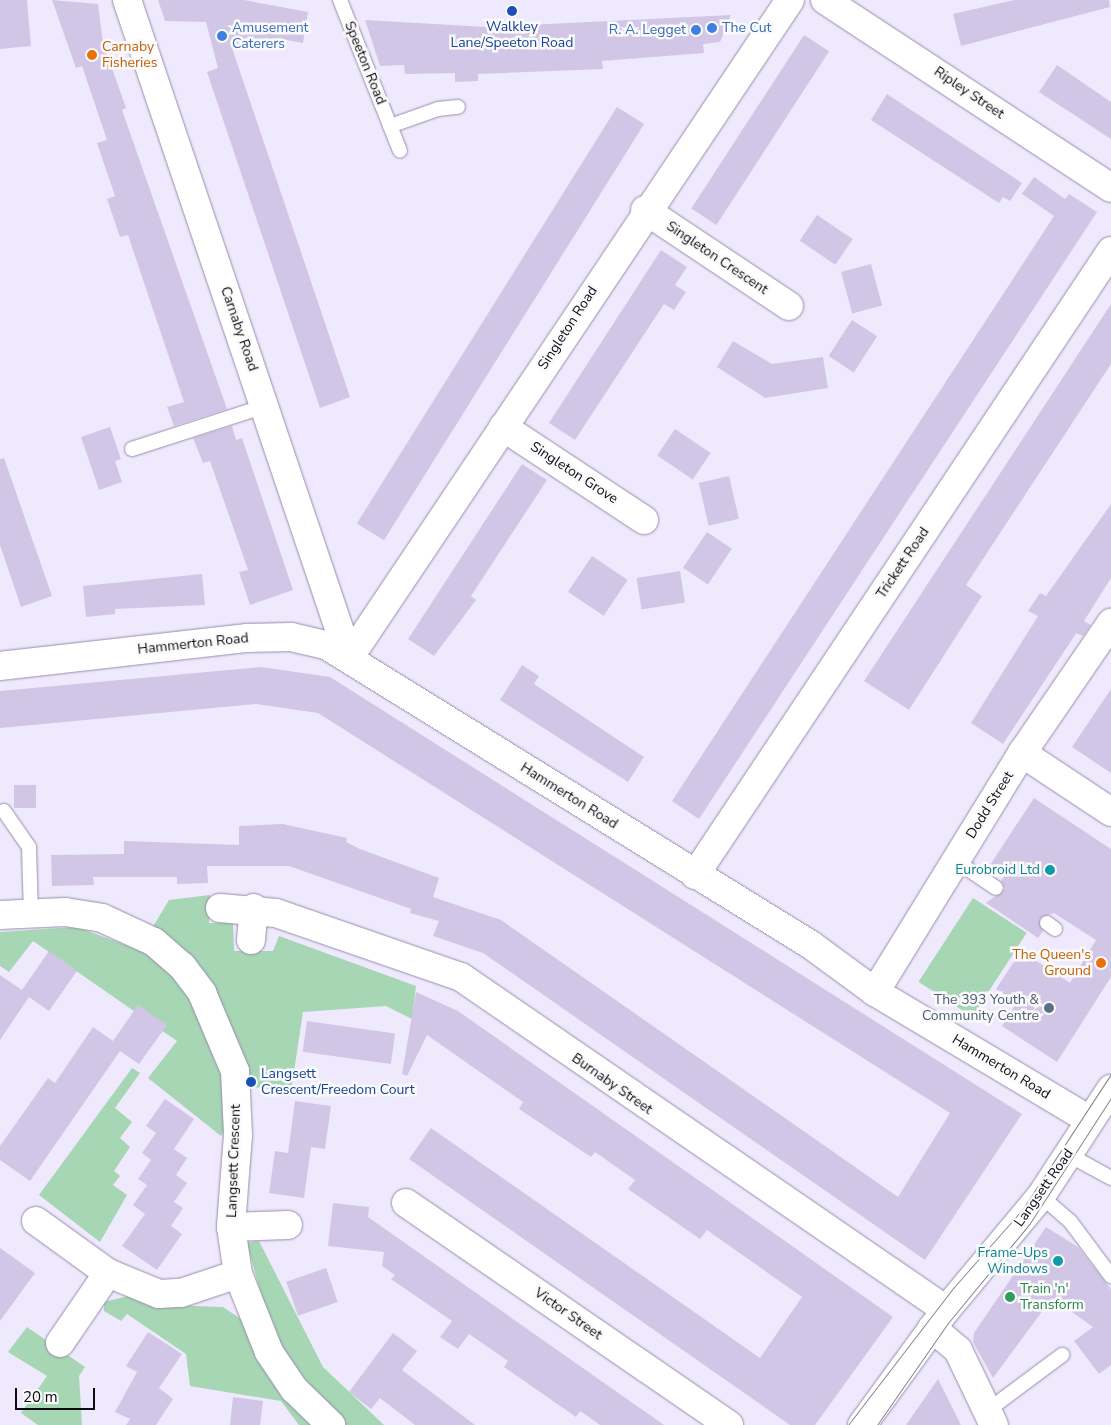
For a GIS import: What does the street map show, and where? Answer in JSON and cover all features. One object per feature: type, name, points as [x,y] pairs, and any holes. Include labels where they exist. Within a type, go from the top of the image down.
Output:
[{"type":"street","name":"Carnaby Road","points":[[127,0],[349,658]]},
{"type":"street","name":"Singleton Road","points":[[349,658],[504,427],[645,210],[790,0]]},
{"type":"street","name":"Ripley Street","points":[[825,0],[1111,188]]},
{"type":"street","name":"Singleton Crescent","points":[[645,210],[789,306]]},
{"type":"street","name":"Trickett Road","points":[[695,875],[1111,251]]},
{"type":"street","name":"Singleton Grove","points":[[504,427],[644,520]]},
{"type":"street","name":"Dodd Street","points":[[875,992],[1022,753],[1111,623]]},
{"type":"street","name":"Hammerton Road","points":[[1,663],[247,638],[291,637],[326,645],[811,945],[875,992],[1090,1120]]},
{"type":"street","points":[[1022,753],[1111,812]]},
{"type":"street","name":"Burnaby Street","points":[[220,908],[254,908],[460,977],[939,1319],[958,1350],[991,1418]]},
{"type":"street","points":[[251,940],[254,908]]},
{"type":"street","name":"Langsett Crescent","points":[[0,915],[31,914],[102,918],[154,942],[182,966],[202,993],[235,1071],[238,1135],[231,1227],[238,1274],[269,1352],[294,1389],[330,1425]]},
{"type":"street","name":"Langsett Road","points":[[862,1425],[939,1319],[1040,1196],[1111,1089]]},
{"type":"street","name":"Victor Street","points":[[406,1203],[729,1425]]},
{"type":"street","points":[[36,1221],[108,1273],[159,1294],[189,1290],[238,1274]]},
{"type":"street","name":"Langsett Crescent","points":[[231,1227],[288,1226]]},
{"type":"street","points":[[60,1343],[108,1273]]},
{"type":"lane","name":"Speeton Road","points":[[340,0],[400,151]]},
{"type":"lane","points":[[390,126],[438,109],[458,107]]},
{"type":"lane","points":[[132,449],[265,406]]},
{"type":"lane","points":[[4,810],[29,847],[31,914]]},
{"type":"lane","points":[[956,860],[996,888]]},
{"type":"lane","points":[[1068,1154],[1111,1178]]},
{"type":"lane","points":[[1040,1196],[1070,1222],[1111,1276]]},
{"type":"lane","points":[[991,1418],[1062,1355]]},
{"type":"green space","points":[[210,895],[209,923],[233,923],[234,951],[273,951],[279,936],[416,986],[412,1019],[386,1006],[303,1012],[291,1091],[252,1087],[221,1136],[148,1078],[177,1041],[33,941],[9,972],[0,966],[0,932],[77,927],[139,950],[169,900]]},
{"type":"green space","points":[[973,898],[1027,933],[972,1017],[919,982]]},
{"type":"green space","points":[[132,1068],[140,1073],[115,1108],[132,1122],[120,1138],[130,1147],[114,1171],[120,1176],[113,1185],[127,1195],[100,1242],[39,1195]]},
{"type":"green space","points":[[259,1241],[323,1367],[384,1425],[299,1425],[281,1401],[190,1386],[186,1354],[127,1314],[121,1321],[104,1311],[104,1302],[128,1296],[165,1305],[223,1307],[241,1319],[266,1313],[247,1243]]},
{"type":"green space","points":[[27,1327],[85,1367],[79,1376],[82,1425],[38,1425],[21,1413],[47,1376],[8,1352]]},
{"type":"building","points":[[0,0],[27,0],[31,46],[0,49]]},
{"type":"building","points":[[52,0],[98,4],[103,43],[126,108],[122,110],[227,409],[174,426],[167,407],[184,402],[128,235],[120,237],[107,199],[115,196],[97,143],[107,140],[82,66],[76,68]]},
{"type":"building","points":[[158,0],[244,0],[308,12],[303,43],[280,39],[278,51],[230,42],[350,397],[320,408],[207,72],[218,68],[206,22],[165,21]]},
{"type":"building","points":[[1014,0],[1109,0],[1110,7],[961,46],[953,14]]},
{"type":"building","points":[[731,15],[720,42],[703,44],[704,53],[602,61],[603,69],[478,74],[478,81],[455,82],[455,73],[405,74],[404,65],[380,66],[365,20],[487,27]]},
{"type":"building","points":[[804,35],[829,51],[716,225],[691,209]]},
{"type":"building","points":[[1057,65],[1111,102],[1111,139],[1039,92]]},
{"type":"building","points":[[887,94],[1022,183],[1010,201],[1003,197],[999,203],[871,120]]},
{"type":"building","points":[[617,107],[644,124],[384,540],[357,523]]},
{"type":"building","points":[[1034,177],[1065,199],[1069,194],[1097,212],[699,819],[672,801],[1054,216],[1022,194]]},
{"type":"building","points":[[817,215],[853,239],[835,265],[800,241]]},
{"type":"building","points":[[661,250],[687,267],[675,285],[686,292],[674,310],[664,304],[575,440],[549,423]]},
{"type":"building","points":[[871,264],[882,306],[852,314],[841,272]]},
{"type":"building","points":[[1111,304],[1111,364],[966,585],[982,596],[909,710],[864,681]]},
{"type":"building","points":[[852,320],[877,336],[854,372],[829,356]]},
{"type":"building","points":[[733,341],[772,364],[823,357],[828,388],[765,398],[717,367]]},
{"type":"building","points":[[232,426],[236,440],[242,438],[293,590],[250,605],[239,572],[248,570],[210,461],[203,463],[193,438]]},
{"type":"building","points":[[110,427],[121,459],[115,461],[122,482],[99,490],[81,437]]},
{"type":"building","points":[[675,429],[711,453],[693,480],[657,456]]},
{"type":"building","points":[[4,458],[52,596],[21,607],[0,545],[0,459]]},
{"type":"building","points":[[522,464],[547,480],[471,596],[476,600],[434,656],[408,639]]},
{"type":"building","points":[[729,476],[739,519],[709,526],[699,483]]},
{"type":"building","points":[[1111,504],[1111,578],[1084,621],[1091,625],[1083,636],[1076,633],[1003,744],[971,723],[1038,616],[1028,611],[1040,593],[1046,596]]},
{"type":"building","points":[[707,532],[732,549],[708,584],[683,568]]},
{"type":"building","points":[[592,556],[628,580],[604,616],[568,592]]},
{"type":"building","points":[[680,571],[685,603],[642,609],[637,578]]},
{"type":"building","points":[[202,574],[205,605],[115,609],[115,614],[86,617],[83,586]]},
{"type":"building","points":[[522,665],[539,676],[534,684],[644,757],[628,782],[500,700]]},
{"type":"building","points":[[261,667],[330,677],[1022,1114],[925,1260],[483,953],[433,936],[439,921],[410,913],[411,909],[289,866],[207,866],[208,883],[177,884],[177,877],[93,877],[94,885],[52,886],[51,855],[124,854],[124,841],[239,845],[239,826],[283,824],[347,838],[346,842],[360,849],[439,878],[433,897],[501,920],[898,1197],[950,1113],[318,713],[256,704],[0,728],[0,691]]},
{"type":"building","points":[[1111,689],[1111,773],[1072,747]]},
{"type":"building","points":[[14,785],[36,785],[36,808],[14,808]]},
{"type":"building","points":[[1034,798],[1111,849],[1111,977],[1057,1062],[1002,1026],[1017,1002],[996,989],[1021,951],[1070,983],[1096,940],[1054,913],[1040,918],[1043,931],[1038,938],[986,903],[1005,889],[1001,881],[1005,875],[990,865]]},
{"type":"building","points":[[49,951],[77,971],[49,1011],[29,997],[0,1040],[0,975],[22,990]]},
{"type":"building","points":[[416,992],[458,1011],[893,1317],[815,1425],[790,1425],[409,1159],[431,1128],[760,1358],[802,1297],[707,1230],[700,1239],[628,1189],[635,1180],[595,1152],[591,1157],[519,1109],[523,1102],[427,1035],[407,1076],[402,1074]]},
{"type":"building","points":[[138,1005],[167,1025],[139,1064],[120,1051],[30,1181],[0,1160],[0,1146],[48,1078],[55,1083],[93,1027],[113,1041]]},
{"type":"building","points":[[307,1021],[395,1033],[391,1064],[303,1052]]},
{"type":"building","points":[[165,1099],[194,1119],[174,1149],[187,1158],[176,1175],[187,1183],[174,1202],[183,1208],[171,1226],[182,1234],[157,1270],[122,1246],[145,1214],[133,1205],[147,1185],[138,1179],[151,1160],[142,1153],[156,1133],[146,1126]]},
{"type":"building","points":[[295,1101],[331,1106],[325,1149],[311,1147],[304,1198],[269,1193],[275,1151],[288,1153]]},
{"type":"building","points":[[333,1203],[369,1207],[368,1217],[664,1425],[600,1425],[580,1411],[576,1417],[504,1367],[508,1361],[469,1334],[458,1349],[440,1337],[452,1321],[391,1279],[395,1275],[382,1266],[384,1252],[328,1246]]},
{"type":"building","points":[[1046,1227],[1078,1247],[1111,1289],[1111,1365],[1099,1374],[1074,1341],[1093,1327],[1052,1298],[993,1378],[973,1342],[974,1333]]},
{"type":"building","points":[[0,1248],[35,1273],[0,1321]]},
{"type":"building","points":[[326,1268],[338,1302],[298,1316],[286,1282]]},
{"type":"building","points":[[148,1332],[182,1354],[159,1388],[173,1399],[156,1425],[126,1425],[130,1419],[115,1412],[137,1372],[126,1366]]},
{"type":"building","points":[[393,1333],[417,1351],[402,1370],[475,1425],[415,1425],[380,1398],[371,1409],[349,1392]]},
{"type":"building","points":[[938,1379],[961,1425],[906,1425]]},
{"type":"building","points":[[233,1397],[263,1401],[260,1425],[230,1425]]},
{"type":"tram line","points":[[848,1425],[954,1287],[1022,1210],[1111,1074]]},
{"type":"tram line","points":[[877,1425],[948,1323],[1030,1223],[1111,1098]]},
{"type":"place","name":"Walkley Lane/Speeton Road","points":[[512,11]]},
{"type":"place","name":"The Cut","points":[[712,28]]},
{"type":"place","name":"R. A. Legget","points":[[696,30]]},
{"type":"place","name":"Amusement Caterers","points":[[222,36]]},
{"type":"place","name":"Carnaby Fisheries","points":[[92,55]]},
{"type":"place","name":"Eurobroid Ltd","points":[[1050,870]]},
{"type":"place","name":"The Queen's Ground","points":[[1101,963]]},
{"type":"place","name":"The 393 Youth & Community Centre","points":[[1049,1008]]},
{"type":"place","name":"Langsett Crescent/Freedom Court","points":[[251,1082]]},
{"type":"place","name":"Frame-Ups Windows","points":[[1058,1261]]},
{"type":"place","name":"Train 'n' Transform","points":[[1010,1297]]}]
